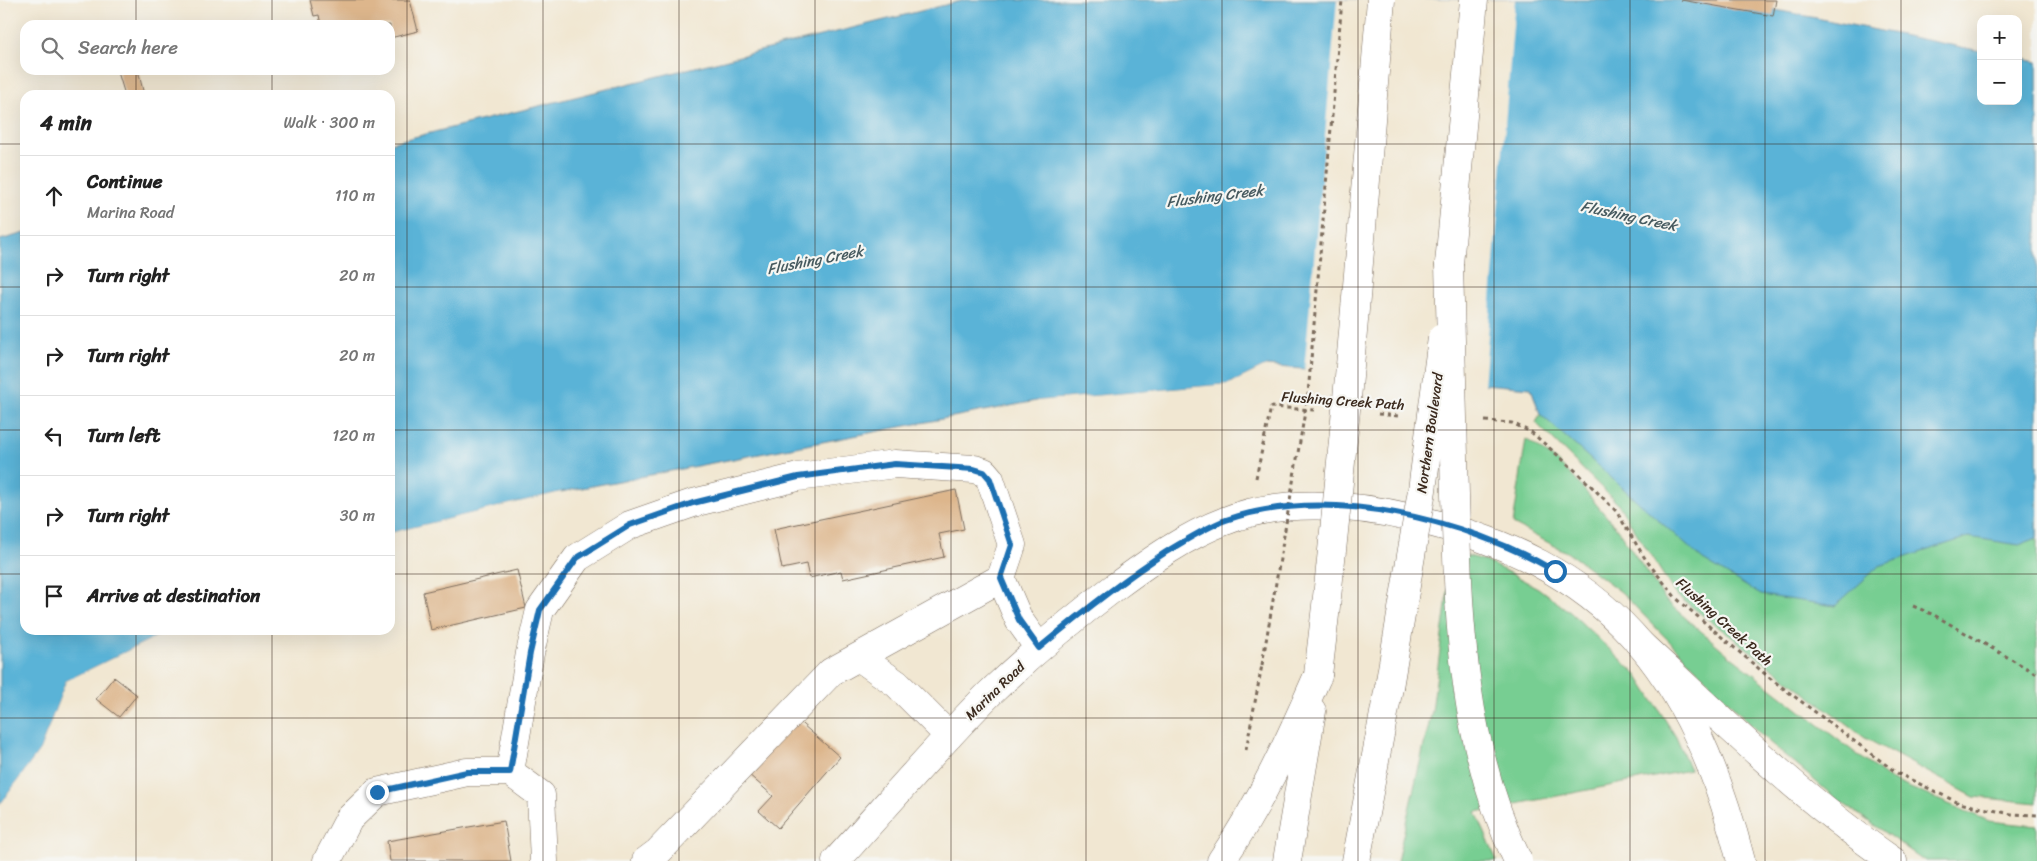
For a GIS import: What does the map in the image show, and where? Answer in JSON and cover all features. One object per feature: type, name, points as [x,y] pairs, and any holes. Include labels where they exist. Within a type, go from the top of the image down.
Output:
[{"type":"main road","points":[[1287,861],[1318,675],[1333,546],[1380,0]]},
{"type":"main road","name":"Northern Boulevard","points":[[1356,861],[1389,687],[1424,481],[1437,384],[1474,0]]},
{"type":"main road","points":[[1449,264],[1458,610],[1465,678],[1472,720],[1489,790],[1500,822],[1518,861]]},
{"type":"main road","points":[[510,772],[530,653],[540,610],[577,558],[630,525],[693,503],[798,477],[895,464],[974,469],[984,472],[990,479],[1012,545],[1001,578],[1019,620],[1039,648]]},
{"type":"main road","name":"Marina Road","points":[[836,861],[989,694],[1039,648],[1141,568],[1184,541],[1225,520],[1265,510],[1312,506],[1352,508],[1396,514],[1444,525],[1503,545],[1574,583],[1610,612],[1639,643]]},
{"type":"main road","points":[[646,861],[658,852],[831,672],[1001,578]]},
{"type":"main road","points":[[1639,643],[1677,694],[1699,737],[1726,806],[1741,861]]},
{"type":"main road","points":[[1639,643],[1786,779],[1836,820],[1893,861]]},
{"type":"main road","points":[[859,657],[897,684],[949,736]]},
{"type":"main road","points":[[1221,861],[1266,784],[1318,675]]},
{"type":"main road","points":[[327,861],[349,819],[377,792],[467,772],[510,772],[541,795],[544,861]]},
{"type":"path","points":[[1245,754],[1308,394],[1342,0]]},
{"type":"path","name":"Flushing Creek Path","points":[[1254,486],[1271,407],[1319,410]]},
{"type":"path","name":"Flushing Creek Path","points":[[1377,414],[1406,416]]},
{"type":"path","name":"Flushing Creek Path","points":[[1483,421],[1512,423],[1531,432],[1616,511],[1646,560],[1676,598],[1771,679],[1898,773],[1959,803],[2011,814],[2037,815]]},
{"type":"path","points":[[1913,606],[2037,674]]},
{"type":"green space","points":[[1540,414],[1619,458],[2037,498],[2037,803],[1974,797],[1865,738],[1676,595],[1618,504],[1536,423]]},
{"type":"green space","points":[[1526,439],[1553,458],[1575,479],[1618,530],[1667,602],[1730,656],[1889,779],[1989,821],[2037,826],[2037,861],[1925,861],[1834,797],[1761,735],[1621,592],[1570,554],[1513,524]]},
{"type":"green space","points":[[1453,552],[1480,559],[1508,572],[1538,588],[1570,612],[1637,675],[1676,737],[1690,770],[1476,812],[1497,861],[1397,861],[1432,711]]},
{"type":"water","name":"Flushing Creek","points":[[965,0],[1705,0],[1746,4],[1977,50],[1977,105],[2022,105],[2022,59],[2037,62],[2037,538],[2019,545],[1968,537],[1879,566],[1835,606],[1761,595],[1703,560],[1540,414],[1531,388],[1266,366],[1229,384],[1036,401],[561,492],[395,532],[395,142]]},
{"type":"water","points":[[20,234],[20,635],[160,635],[66,681],[40,750],[0,805],[0,240]]},
{"type":"pier","points":[[1337,0],[1515,0],[1484,387],[1304,372]]},
{"type":"pier","points":[[1266,366],[1265,370],[1229,386],[1037,404],[1036,401],[1229,384]]},
{"type":"pier","points":[[561,492],[561,495],[395,534],[395,532]]},
{"type":"pier","points":[[160,635],[165,635],[68,683],[42,751],[0,807],[40,750],[66,681]]},
{"type":"building","points":[[310,0],[410,0],[418,31],[395,37],[395,20],[320,20],[319,15],[314,16]]},
{"type":"building","points":[[1681,0],[1776,0],[1773,16]]},
{"type":"building","points":[[119,75],[139,75],[143,90],[123,90]]},
{"type":"building","points":[[956,490],[964,529],[939,534],[944,557],[843,579],[841,571],[809,578],[806,564],[782,569],[774,529]]},
{"type":"building","points":[[517,570],[526,608],[431,630],[423,592]]},
{"type":"building","points":[[114,677],[137,695],[119,717],[96,699]]},
{"type":"building","points":[[795,718],[840,757],[778,828],[759,811],[773,796],[747,773]]},
{"type":"building","points":[[504,821],[511,861],[390,861],[387,841]]},
{"type":"route","points":[[377,792],[467,772],[510,772],[530,653],[540,610],[577,558],[630,525],[693,503],[798,477],[895,464],[974,469],[984,472],[990,479],[1012,545],[1001,578],[1019,620],[1039,648],[1141,568],[1184,541],[1225,520],[1265,510],[1312,506],[1352,508],[1396,514],[1444,525],[1496,542],[1555,571]]}]
